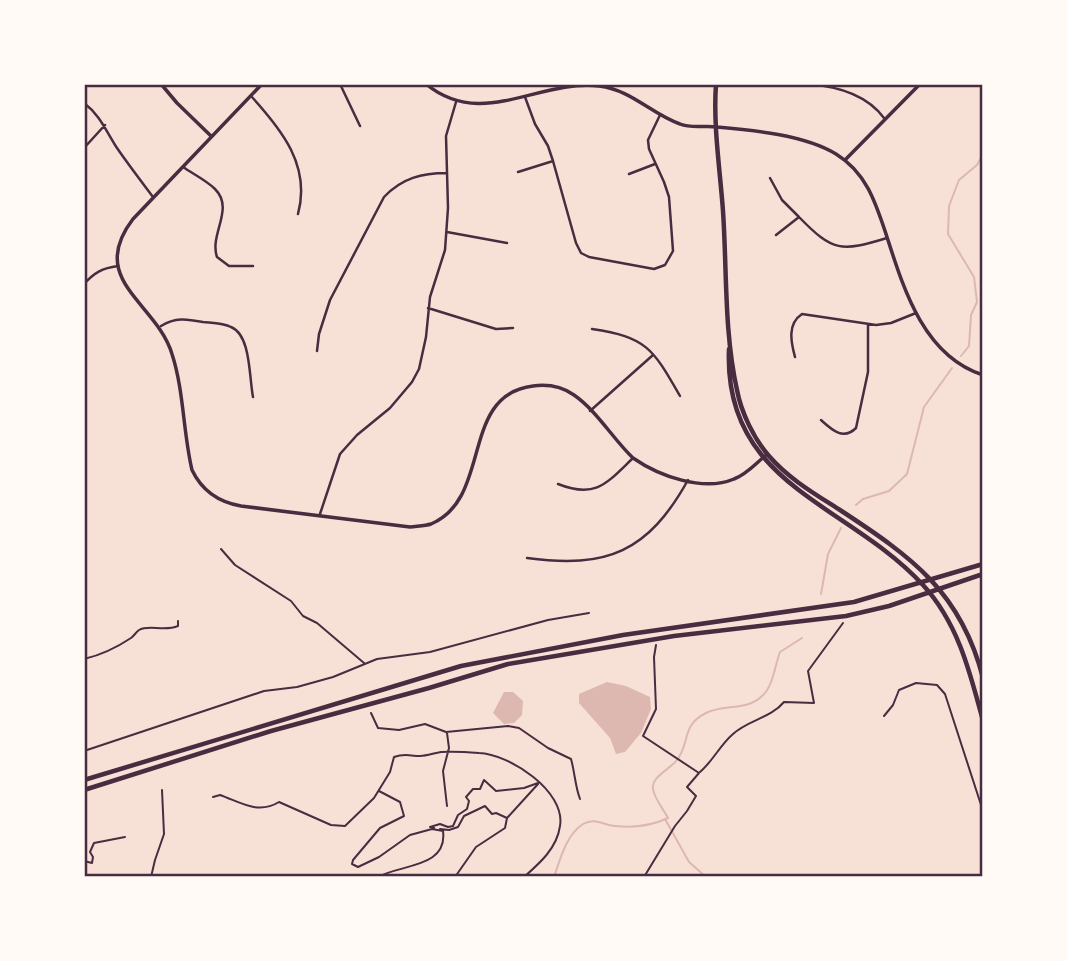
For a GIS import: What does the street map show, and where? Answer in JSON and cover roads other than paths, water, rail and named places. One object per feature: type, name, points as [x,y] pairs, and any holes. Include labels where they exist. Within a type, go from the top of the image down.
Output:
[{"type":"main road","points":[[715,84],[729,330],[737,391],[745,417],[765,456],[803,494],[899,561],[922,583],[948,619],[967,663],[983,720]]},
{"type":"main road","points":[[765,456],[792,478],[901,551],[932,580],[967,632],[983,678]]},
{"type":"main road","points":[[84,780],[461,666],[623,635],[829,607],[880,596],[983,564]]},
{"type":"main road","points":[[84,790],[271,731],[508,664],[674,636],[846,616],[983,574]]},
{"type":"street","points":[[162,84],[177,103],[211,136]]},
{"type":"street","points":[[262,84],[126,227],[118,253],[118,266],[125,288],[161,327],[172,352],[188,455],[197,481],[215,497],[233,505],[410,527],[430,524],[457,503],[471,470],[486,420],[497,403],[508,393],[523,387],[553,386],[577,398],[633,458],[656,471],[706,484],[727,482],[746,473],[765,456]]},
{"type":"street","points":[[340,84],[360,126]]},
{"type":"street","points":[[426,84],[456,102],[485,104],[570,86],[602,86],[642,101],[660,115],[688,127],[717,127],[813,143],[825,148],[845,160],[871,190],[916,313],[931,337],[946,355],[983,375]]},
{"type":"street","points":[[807,84],[850,93],[877,108],[884,118]]},
{"type":"street","points":[[845,160],[920,84]]},
{"type":"street","points":[[251,96],[276,124],[302,177],[303,197],[298,214]]},
{"type":"street","points":[[525,96],[531,115],[548,146],[581,253],[589,257],[654,269],[666,265],[673,251],[669,197],[649,149],[648,140],[660,115]]},
{"type":"street","points":[[320,514],[340,454],[357,435],[390,408],[412,382],[419,369],[426,337],[428,308],[445,250],[446,136],[456,102]]},
{"type":"street","points":[[84,103],[93,110],[153,197]]},
{"type":"street","points":[[84,148],[104,125]]},
{"type":"street","points":[[517,172],[553,161]]},
{"type":"street","points":[[629,174],[656,164]]},
{"type":"street","points":[[183,167],[214,188],[221,197],[223,205],[215,244],[217,257],[229,266],[253,266]]},
{"type":"street","points":[[317,351],[319,334],[330,300],[384,197],[396,185],[418,175],[447,173]]},
{"type":"street","points":[[770,178],[782,200],[822,240],[851,248],[887,238]]},
{"type":"street","points":[[776,235],[799,217]]},
{"type":"street","points":[[447,232],[507,243]]},
{"type":"street","points":[[84,284],[93,274],[118,266]]},
{"type":"street","points":[[428,308],[496,329],[513,328]]},
{"type":"street","points":[[794,357],[791,332],[799,315],[868,324],[891,323],[916,313]]},
{"type":"street","points":[[161,327],[169,321],[185,318],[229,326],[240,332],[246,344],[253,397]]},
{"type":"street","points":[[821,420],[842,434],[850,433],[856,428],[868,372],[868,324]]},
{"type":"street","points":[[592,329],[632,337],[645,345],[680,396]]},
{"type":"street","points":[[590,411],[654,355]]},
{"type":"street","points":[[558,484],[579,491],[598,488],[633,458]]},
{"type":"street","points":[[527,558],[581,562],[625,549],[664,518],[688,480]]},
{"type":"waterway","points":[[961,356],[969,346],[971,315],[977,302],[974,277],[948,234],[949,206],[959,180],[977,165],[983,154]]},
{"type":"waterway","points":[[856,505],[863,499],[889,491],[907,474],[924,407],[952,368]]},
{"type":"waterway","points":[[821,594],[828,554],[841,528]]},
{"type":"waterway","points":[[554,877],[568,841],[583,824],[595,821],[615,826],[636,826],[668,818],[655,796],[653,785],[681,755],[692,724],[713,710],[756,701],[766,692],[771,682],[780,652],[802,638]]},
{"type":"waterway","points":[[665,819],[689,862],[706,877]]}]
